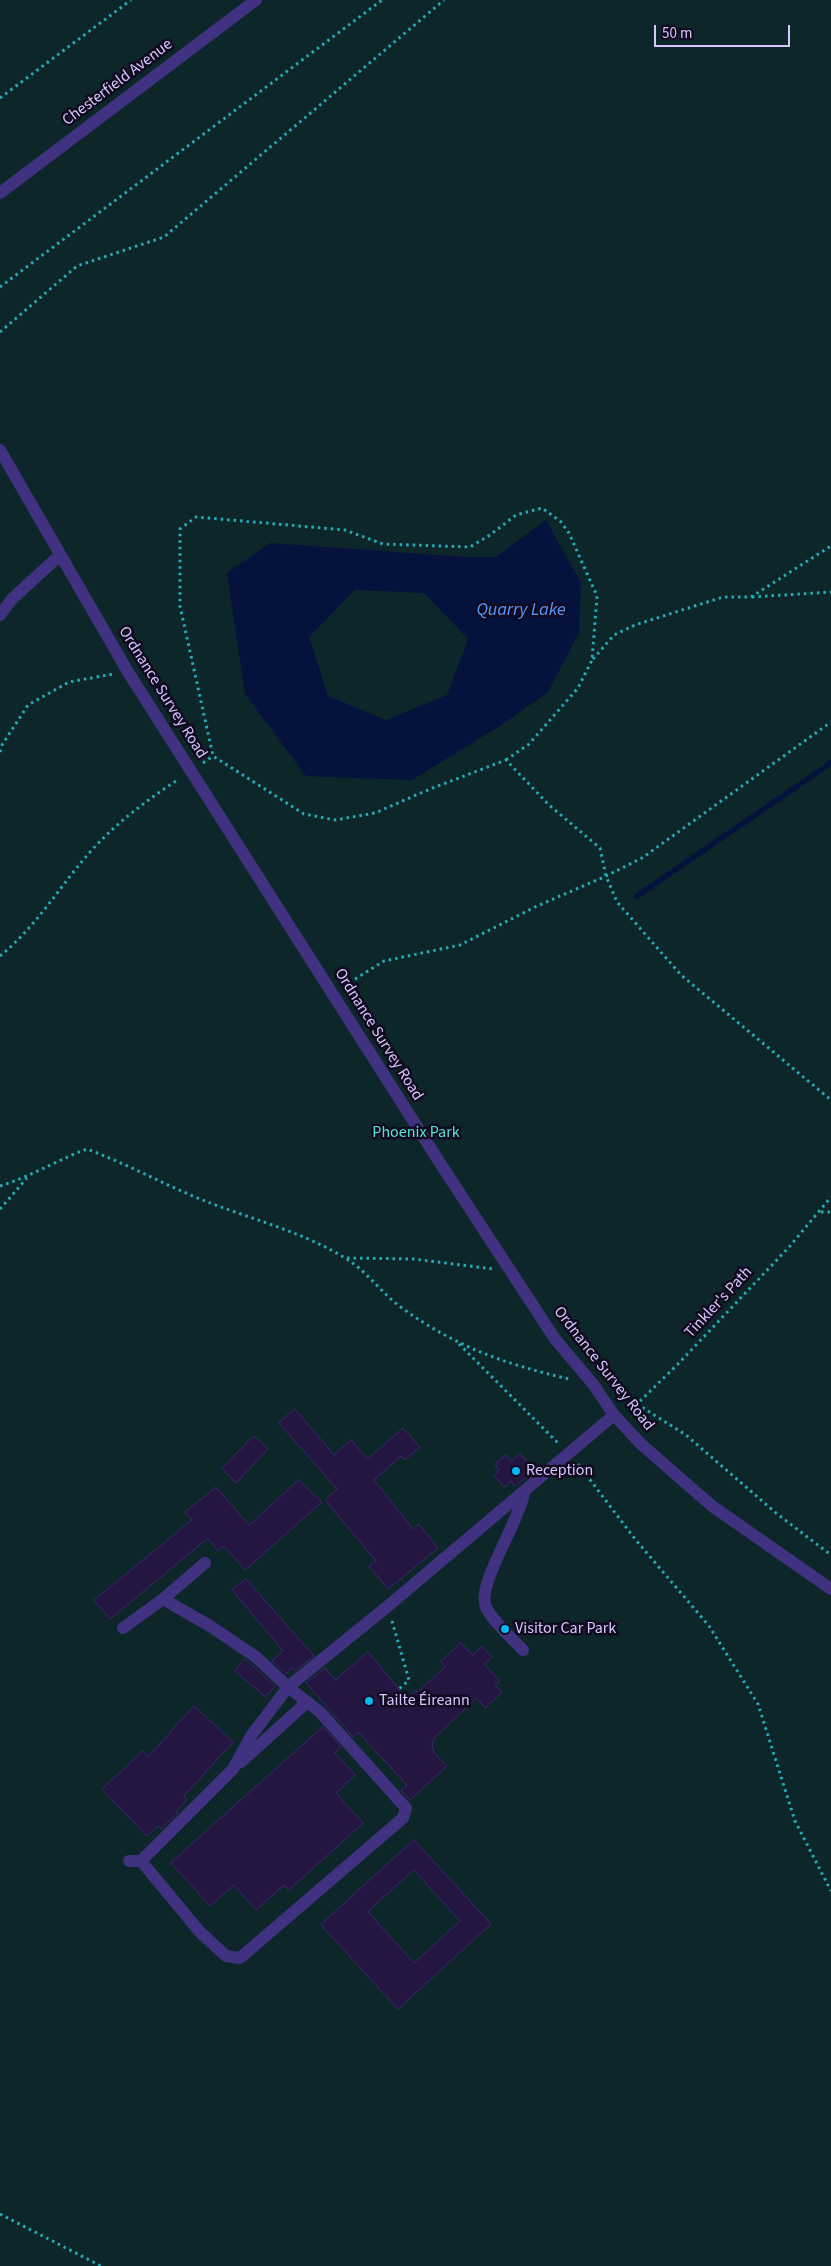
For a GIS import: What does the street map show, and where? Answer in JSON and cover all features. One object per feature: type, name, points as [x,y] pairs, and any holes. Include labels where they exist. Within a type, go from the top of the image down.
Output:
[{"type":"street","name":"Chesterfield Avenue","points":[[0,193],[256,0]]},
{"type":"street","name":"Ordnance Survey Road","points":[[0,450],[128,672],[555,1339],[593,1384],[614,1415],[641,1444],[712,1506],[831,1589]]},
{"type":"street","points":[[0,615],[12,599],[60,555]]},
{"type":"street","points":[[233,1769],[251,1736],[288,1687],[524,1493],[614,1415]]},
{"type":"street","points":[[523,1650],[486,1608],[482,1597],[489,1574],[510,1535],[522,1505],[524,1493]]},
{"type":"street","points":[[123,1628],[163,1599],[205,1563]]},
{"type":"street","points":[[163,1599],[210,1626],[256,1657],[306,1703],[320,1712],[406,1808],[403,1818],[240,1958],[226,1956],[200,1932],[135,1861],[306,1703]]},
{"type":"path","points":[[0,98],[131,0]]},
{"type":"path","points":[[0,287],[382,0]]},
{"type":"path","points":[[0,332],[77,266],[164,237],[444,0]]},
{"type":"path","points":[[592,660],[597,596],[569,533],[560,520],[542,508],[516,515],[490,536],[470,547],[383,544],[345,530],[196,517],[180,529],[180,606],[213,756],[304,814],[335,820],[375,813],[430,789],[506,760],[529,744],[578,688],[592,660],[614,635],[635,625],[724,597],[831,592]]},
{"type":"path","points":[[751,597],[831,546]]},
{"type":"path","points":[[0,752],[2,745],[28,705],[69,682],[95,676],[128,672]]},
{"type":"path","points":[[332,993],[384,961],[460,945],[535,907],[642,858],[831,722]]},
{"type":"path","points":[[506,760],[550,805],[600,848],[606,876],[617,902],[681,975],[831,1100]]},
{"type":"path","points":[[0,956],[21,939],[54,895],[104,838],[137,807],[192,771]]},
{"type":"path","points":[[0,1186],[27,1178],[67,1156],[86,1149],[122,1162],[182,1192],[302,1236],[347,1258],[400,1307],[459,1344],[526,1369],[593,1384]]},
{"type":"path","points":[[0,1209],[27,1178]]},
{"type":"path","name":"Tinkler's Path","points":[[614,1415],[637,1404],[678,1364],[821,1212],[831,1197]]},
{"type":"path","points":[[821,1212],[831,1212]]},
{"type":"path","points":[[347,1258],[414,1259],[511,1272]]},
{"type":"path","points":[[459,1344],[570,1454],[635,1539],[709,1626],[758,1704],[795,1821],[831,1891]]},
{"type":"path","points":[[637,1404],[686,1435],[776,1512],[831,1555]]},
{"type":"path","points":[[388,1606],[410,1680],[399,1690]]},
{"type":"path","points":[[0,2214],[101,2266]]},
{"type":"green space","name":"Phoenix Park","points":[[0,0],[831,0],[831,2266],[0,2266]]},
{"type":"water","name":"Quarry Lake","points":[[546,520],[581,583],[579,633],[548,692],[500,726],[412,780],[306,776],[245,694],[227,573],[270,543],[465,557],[496,557]],"holes":[[[355,590],[424,593],[468,639],[447,695],[386,720],[328,696],[309,637]]]},
{"type":"building","points":[[295,1409],[334,1455],[351,1440],[368,1459],[403,1428],[420,1447],[405,1460],[401,1456],[374,1480],[413,1529],[419,1524],[438,1548],[388,1589],[369,1566],[376,1561],[325,1500],[337,1489],[279,1423]]},
{"type":"building","points":[[254,1436],[268,1449],[236,1483],[222,1469]]},
{"type":"building","name":"Reception","points":[[520,1454],[534,1471],[515,1486],[511,1481],[504,1487],[494,1475],[499,1470],[495,1464],[506,1455],[511,1461]]},
{"type":"building","points":[[299,1480],[322,1502],[245,1570],[224,1546],[218,1551],[208,1538],[110,1619],[94,1600],[192,1520],[185,1512],[216,1487],[249,1525]]},
{"type":"building","points":[[246,1579],[314,1656],[295,1671],[292,1667],[286,1674],[272,1661],[283,1651],[232,1590]]},
{"type":"building","points":[[461,1643],[473,1655],[482,1646],[492,1657],[484,1664],[500,1681],[495,1685],[502,1692],[485,1708],[477,1698],[437,1735],[432,1743],[434,1753],[447,1766],[410,1800],[401,1790],[407,1785],[358,1732],[353,1737],[306,1683],[325,1668],[335,1680],[368,1652],[407,1699],[416,1690],[418,1692],[445,1667],[441,1662]]},
{"type":"building","points":[[245,1659],[275,1686],[266,1697],[235,1671]]},
{"type":"building","points":[[194,1706],[233,1742],[184,1796],[187,1800],[176,1811],[178,1813],[161,1829],[158,1826],[147,1836],[102,1789],[143,1751],[148,1757]]},
{"type":"building","points":[[323,1727],[341,1747],[335,1753],[355,1775],[336,1793],[363,1823],[289,1890],[284,1885],[256,1910],[234,1885],[210,1906],[171,1863]]},
{"type":"building","points":[[414,1840],[491,1924],[398,2009],[321,1925]],"holes":[[[414,1870],[460,1921],[414,1963],[368,1912]]]},
{"type":"waterway","points":[[637,896],[831,763]]},
{"type":"place","name":"Reception","points":[[516,1471]]},
{"type":"place","name":"Visitor Car Park","points":[[505,1629]]},
{"type":"place","name":"Tailte Éireann","points":[[369,1701]]}]
